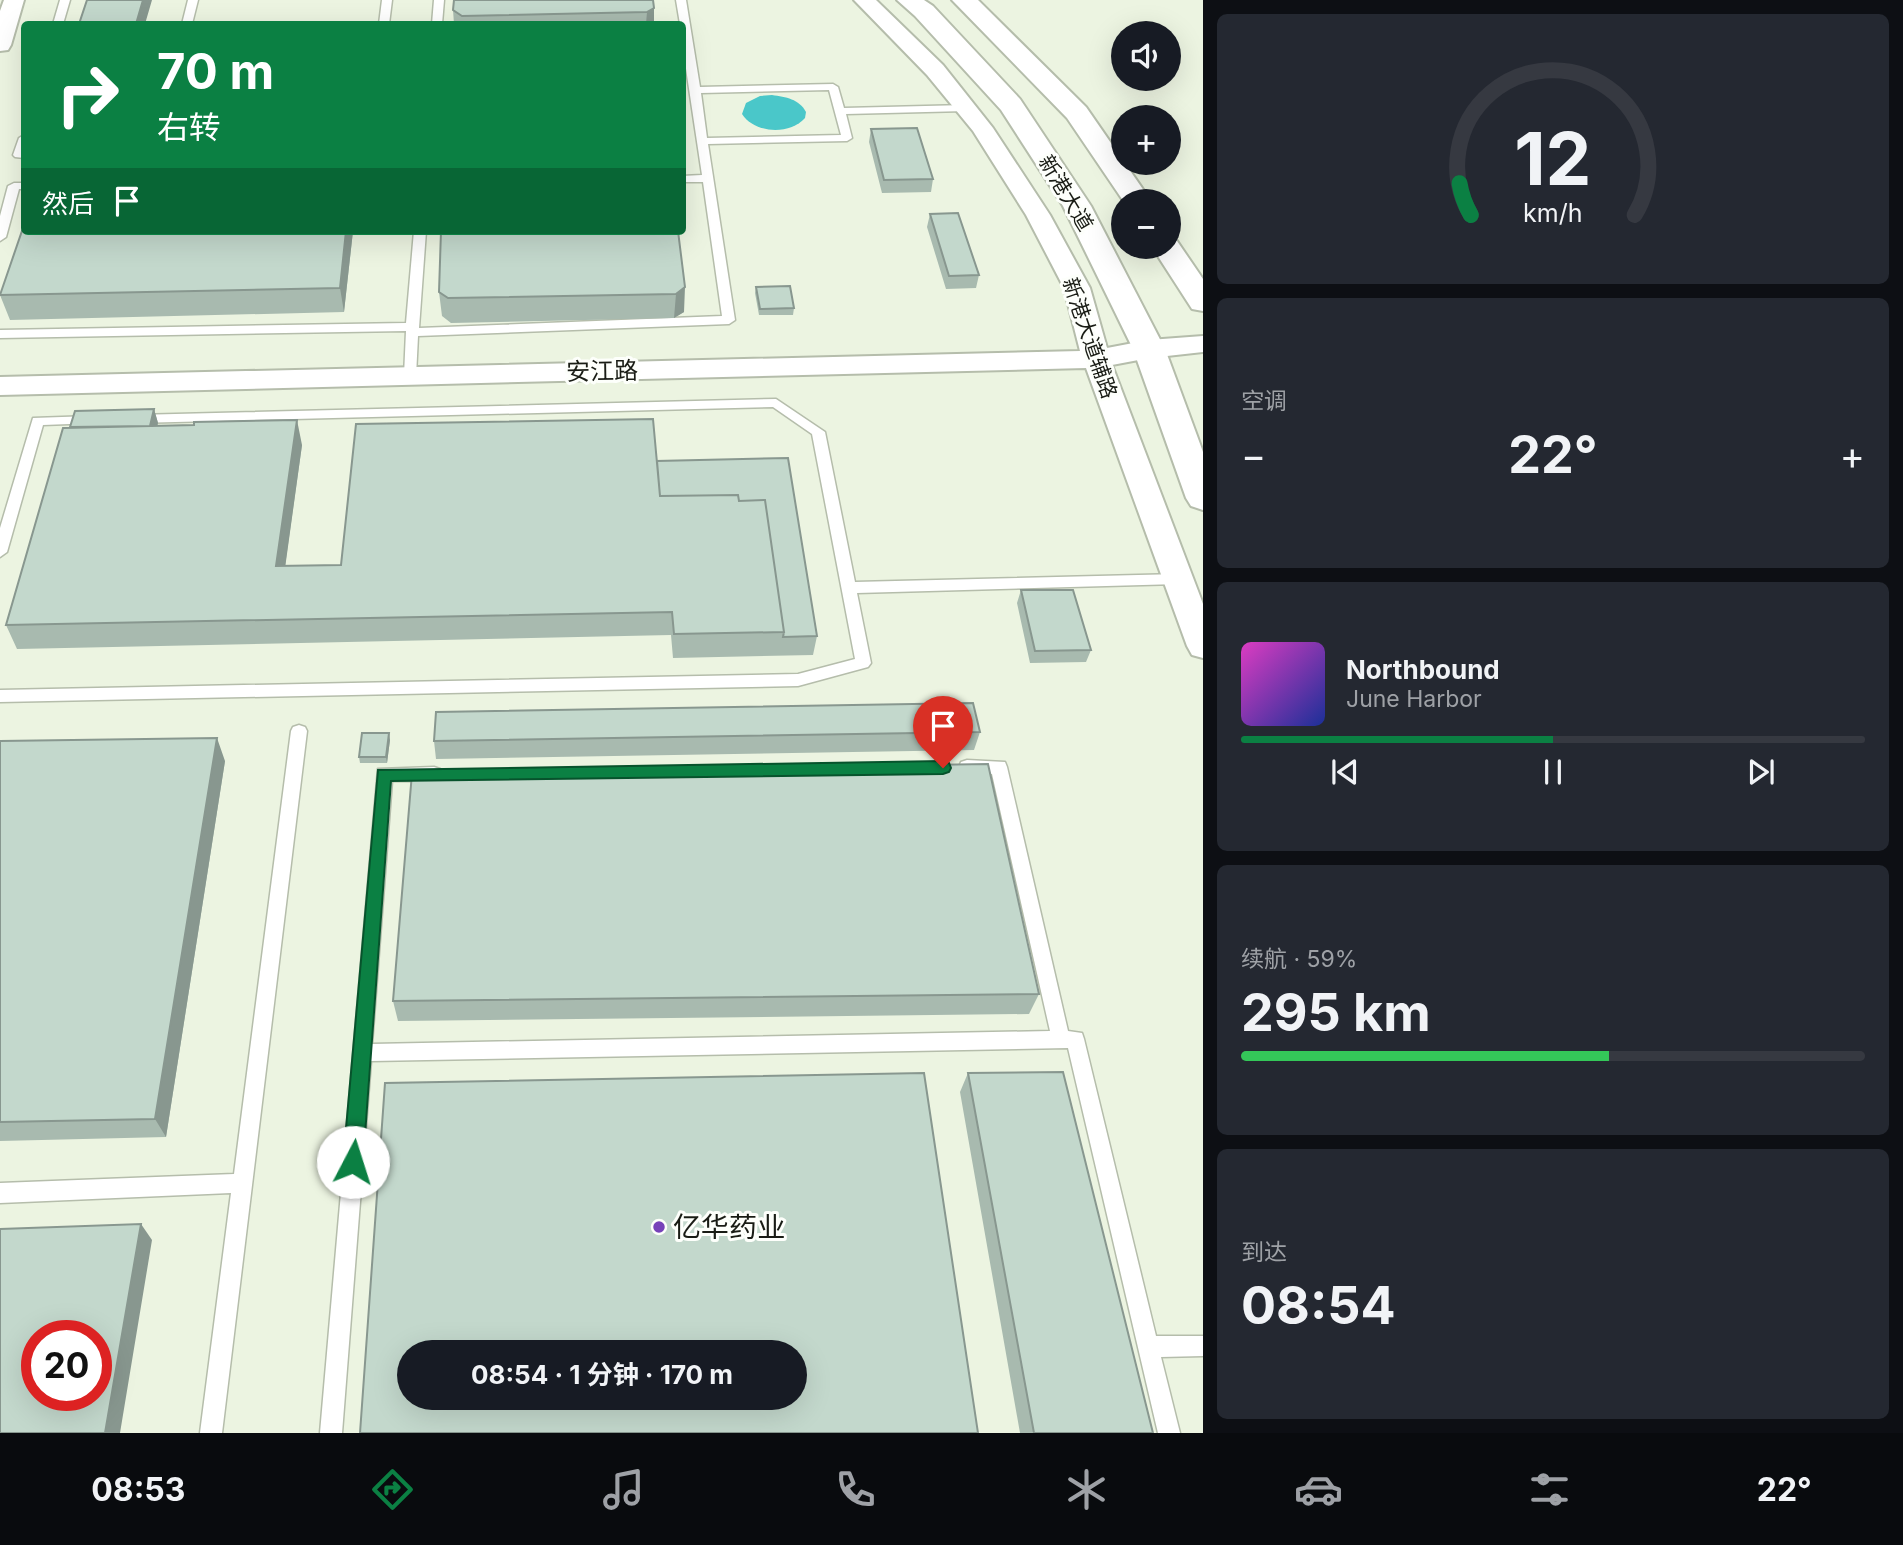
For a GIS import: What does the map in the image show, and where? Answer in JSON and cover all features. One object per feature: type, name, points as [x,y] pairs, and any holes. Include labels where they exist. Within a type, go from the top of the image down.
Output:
[{"type":"main road","name":"新港大道","points":[[909,0],[924,11],[1011,105],[1077,206],[1149,349],[1203,498]]},
{"type":"main road","points":[[964,0],[1077,113],[1129,189]]},
{"type":"main road","points":[[1175,259],[1203,302]]},
{"type":"street","points":[[0,45],[14,0]]},
{"type":"street","name":"新港大道辅路","points":[[864,0],[935,70],[982,128],[1038,215],[1077,288],[1096,359],[1203,646]]},
{"type":"street","name":"安江路","points":[[0,386],[1096,359],[1149,349],[1203,344]]},
{"type":"lane","points":[[59,21],[65,0]]},
{"type":"lane","points":[[188,21],[193,0]]},
{"type":"lane","points":[[384,21],[387,0]]},
{"type":"lane","points":[[437,21],[439,0]]},
{"type":"lane","points":[[681,0],[683,21]]},
{"type":"lane","points":[[0,334],[413,330],[729,320],[695,90],[686,57]]},
{"type":"lane","points":[[695,90],[833,87],[847,138],[702,142]]},
{"type":"lane","points":[[840,111],[965,108]]},
{"type":"lane","points":[[686,178],[708,178]]},
{"type":"lane","points":[[0,237],[14,186],[21,186]]},
{"type":"lane","points":[[410,376],[420,235]]},
{"type":"lane","points":[[0,552],[38,421],[776,403],[818,432],[863,663],[798,680],[0,696]]},
{"type":"lane","points":[[848,588],[1179,579]]},
{"type":"lane","points":[[211,1433],[299,732]]},
{"type":"lane","points":[[943,768],[999,767],[1061,1040]]},
{"type":"lane","points":[[331,1433],[384,774],[453,774]]},
{"type":"lane","points":[[362,1053],[1075,1039],[1169,1433]]},
{"type":"lane","points":[[0,1192],[242,1183]]},
{"type":"lane","points":[[1149,1347],[1203,1346]]},
{"type":"water","points":[[772,95],[796,101],[806,112],[805,118],[791,127],[773,130],[755,125],[742,114],[746,103],[760,96]]},
{"type":"building","points":[[87,0],[143,0],[137,21],[80,21]]},
{"type":"building","points":[[454,0],[653,0],[654,8],[647,12],[462,16],[453,10]]},
{"type":"building","points":[[917,128],[933,179],[884,180],[871,129]]},
{"type":"building","points":[[958,213],[979,275],[949,276],[930,214]]},
{"type":"building","points":[[21,234],[346,235],[340,288],[0,295]]},
{"type":"building","points":[[441,235],[678,235],[685,287],[676,294],[448,298],[439,292]]},
{"type":"building","points":[[790,286],[794,308],[760,309],[756,287]]},
{"type":"building","points":[[154,409],[150,426],[70,427],[75,411]]},
{"type":"building","points":[[653,419],[660,496],[738,495],[739,501],[765,500],[784,632],[674,634],[672,612],[6,625],[63,428],[297,420],[276,566],[341,565],[356,424]]},
{"type":"building","points":[[788,458],[817,636],[783,637],[765,500],[739,501],[738,495],[660,496],[657,461]]},
{"type":"building","points":[[1021,590],[1073,590],[1091,650],[1035,651]]},
{"type":"building","points":[[973,703],[980,732],[434,741],[436,712]]},
{"type":"building","points":[[362,733],[389,733],[386,757],[359,757]]},
{"type":"building","points":[[217,738],[155,1119],[0,1122],[0,741]]},
{"type":"building","points":[[988,764],[1039,994],[393,1001],[412,773]]},
{"type":"building","points":[[1063,1072],[1153,1433],[1034,1433],[968,1073]]},
{"type":"building","name":"亿华药业","points":[[924,1073],[978,1433],[360,1433],[385,1083]]},
{"type":"building","points":[[141,1224],[112,1392],[112,1320],[21,1320],[21,1411],[109,1411],[105,1433],[0,1433],[0,1229]]},
{"type":"place","name":"亿华药业","points":[[659,1227]]},
{"type":"route","points":[[353,1162],[384,774],[943,768]]}]
